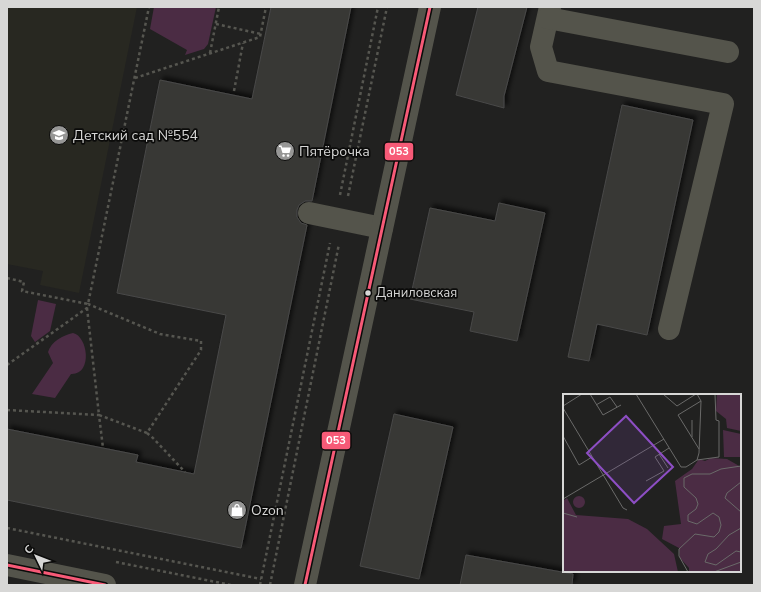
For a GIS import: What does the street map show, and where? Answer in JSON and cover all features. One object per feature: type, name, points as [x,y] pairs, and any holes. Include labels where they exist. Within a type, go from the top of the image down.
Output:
[{"type":"street","points":[[305,585],[430,7]]},
{"type":"street","points":[[669,328],[723,104],[548,71],[541,46],[549,13],[728,52]]},
{"type":"street","points":[[309,213],[382,228]]},
{"type":"street","points":[[7,565],[66,581],[105,585]]},
{"type":"path","points":[[104,448],[87,308],[149,7]]},
{"type":"path","points":[[210,53],[219,7]]},
{"type":"path","points":[[134,78],[260,37],[266,7]]},
{"type":"path","points":[[270,585],[378,7]]},
{"type":"path","points":[[260,585],[339,219],[387,7]]},
{"type":"path","points":[[216,24],[261,34]]},
{"type":"path","points":[[234,91],[243,43]]},
{"type":"path","points":[[7,278],[24,282],[22,291],[88,304],[160,334],[201,341],[201,350],[147,433]]},
{"type":"path","points":[[7,366],[87,308]]},
{"type":"path","points":[[7,410],[99,414],[147,433],[185,472]]},
{"type":"path","points":[[7,528],[262,579]]},
{"type":"path","points":[[115,562],[231,585]]},
{"type":"shaded area","name":"Детский сад №554","points":[[7,7],[137,7],[79,293],[40,285],[43,271],[7,264]]},
{"type":"shaded area","points":[[154,7],[216,7],[208,44],[204,49],[185,55],[187,50],[150,29]]},
{"type":"shaded area","points":[[38,300],[56,304],[50,331],[35,342],[31,336]]},
{"type":"shaded area","points":[[73,333],[82,341],[85,348],[86,355],[83,368],[78,373],[71,374],[55,398],[32,394],[53,363],[48,352],[52,345],[65,335]]},
{"type":"building","points":[[271,7],[351,7],[312,201],[305,201],[299,205],[297,210],[297,217],[301,223],[307,225],[241,548],[7,500],[7,429],[138,455],[136,462],[194,474],[226,315],[117,293],[160,80],[252,99]]},
{"type":"building","points":[[478,7],[527,7],[504,96],[504,108],[456,95]]},
{"type":"building","points":[[622,105],[693,120],[647,335],[597,324],[589,361],[568,357]]},
{"type":"building","points":[[499,203],[545,213],[517,341],[470,331],[474,312],[410,299],[430,208],[495,221]]},
{"type":"building","points":[[394,414],[453,427],[419,579],[360,566]]},
{"type":"building","points":[[466,555],[573,574],[572,585],[460,585]]},
{"type":"transit line","name":"053","points":[[305,585],[430,7]]},
{"type":"transit line","name":"053","points":[[7,565],[105,585]]},
{"type":"place","name":"Детский сад №554","points":[[59,135]]},
{"type":"place","name":"Пятёрочка","points":[[285,151]]},
{"type":"place","name":"Даниловская","points":[[368,293]]},
{"type":"place","name":"Ozon","points":[[237,510]]}]
